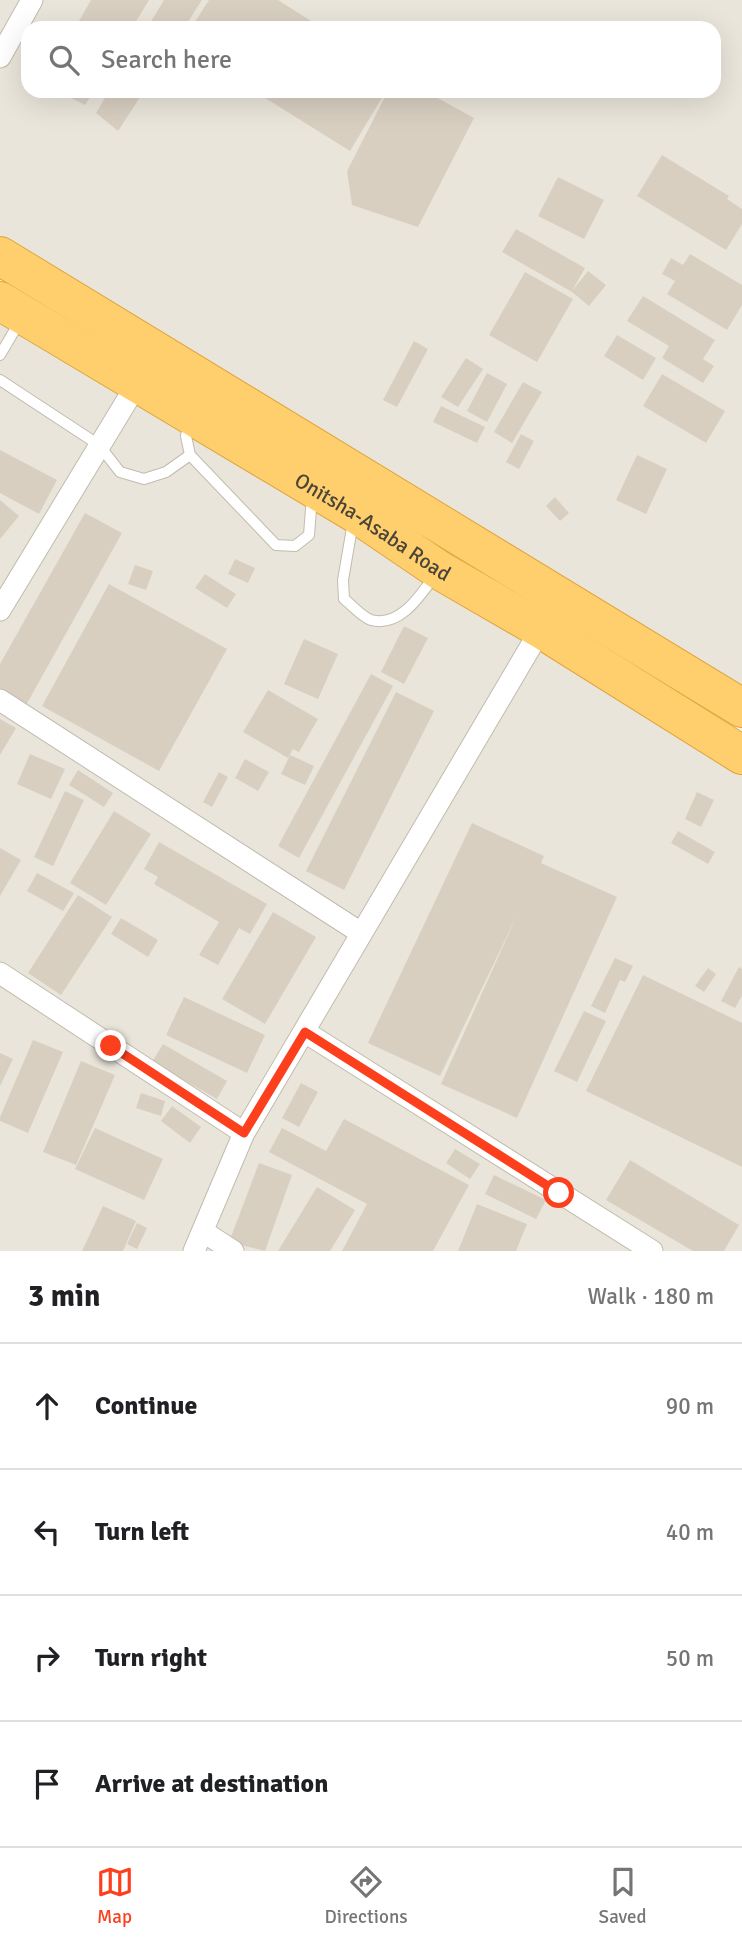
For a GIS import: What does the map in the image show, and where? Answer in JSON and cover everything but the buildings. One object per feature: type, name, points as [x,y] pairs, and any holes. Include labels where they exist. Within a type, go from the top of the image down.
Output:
[{"type":"highway","points":[[0,256],[742,708]]},
{"type":"highway","name":"Onitsha-Asaba Road","points":[[12,308],[312,486],[439,570],[541,629],[742,755]]},
{"type":"street","points":[[0,57],[32,0]]},
{"type":"street","points":[[0,610],[137,384]]},
{"type":"street","points":[[233,1251],[199,1242],[244,1133],[541,629]]},
{"type":"street","points":[[0,700],[361,933]]},
{"type":"street","points":[[0,974],[244,1133]]},
{"type":"street","points":[[305,1032],[652,1251]]},
{"type":"lane","points":[[0,355],[12,308]]},
{"type":"lane","points":[[0,380],[99,445],[120,472],[144,479],[166,472],[190,455]]},
{"type":"lane","points":[[191,416],[186,436],[190,455],[275,545],[295,546],[309,535],[312,486]]},
{"type":"lane","points":[[355,513],[343,580],[344,599],[370,620],[389,620],[410,608],[439,570]]},
{"type":"shaded area","points":[[0,0],[742,0],[742,685],[0,235]]},
{"type":"shaded area","points":[[0,310],[742,763],[742,1251],[0,1251]]},
{"type":"route","points":[[111,1046],[244,1133],[305,1032],[559,1193]]}]
